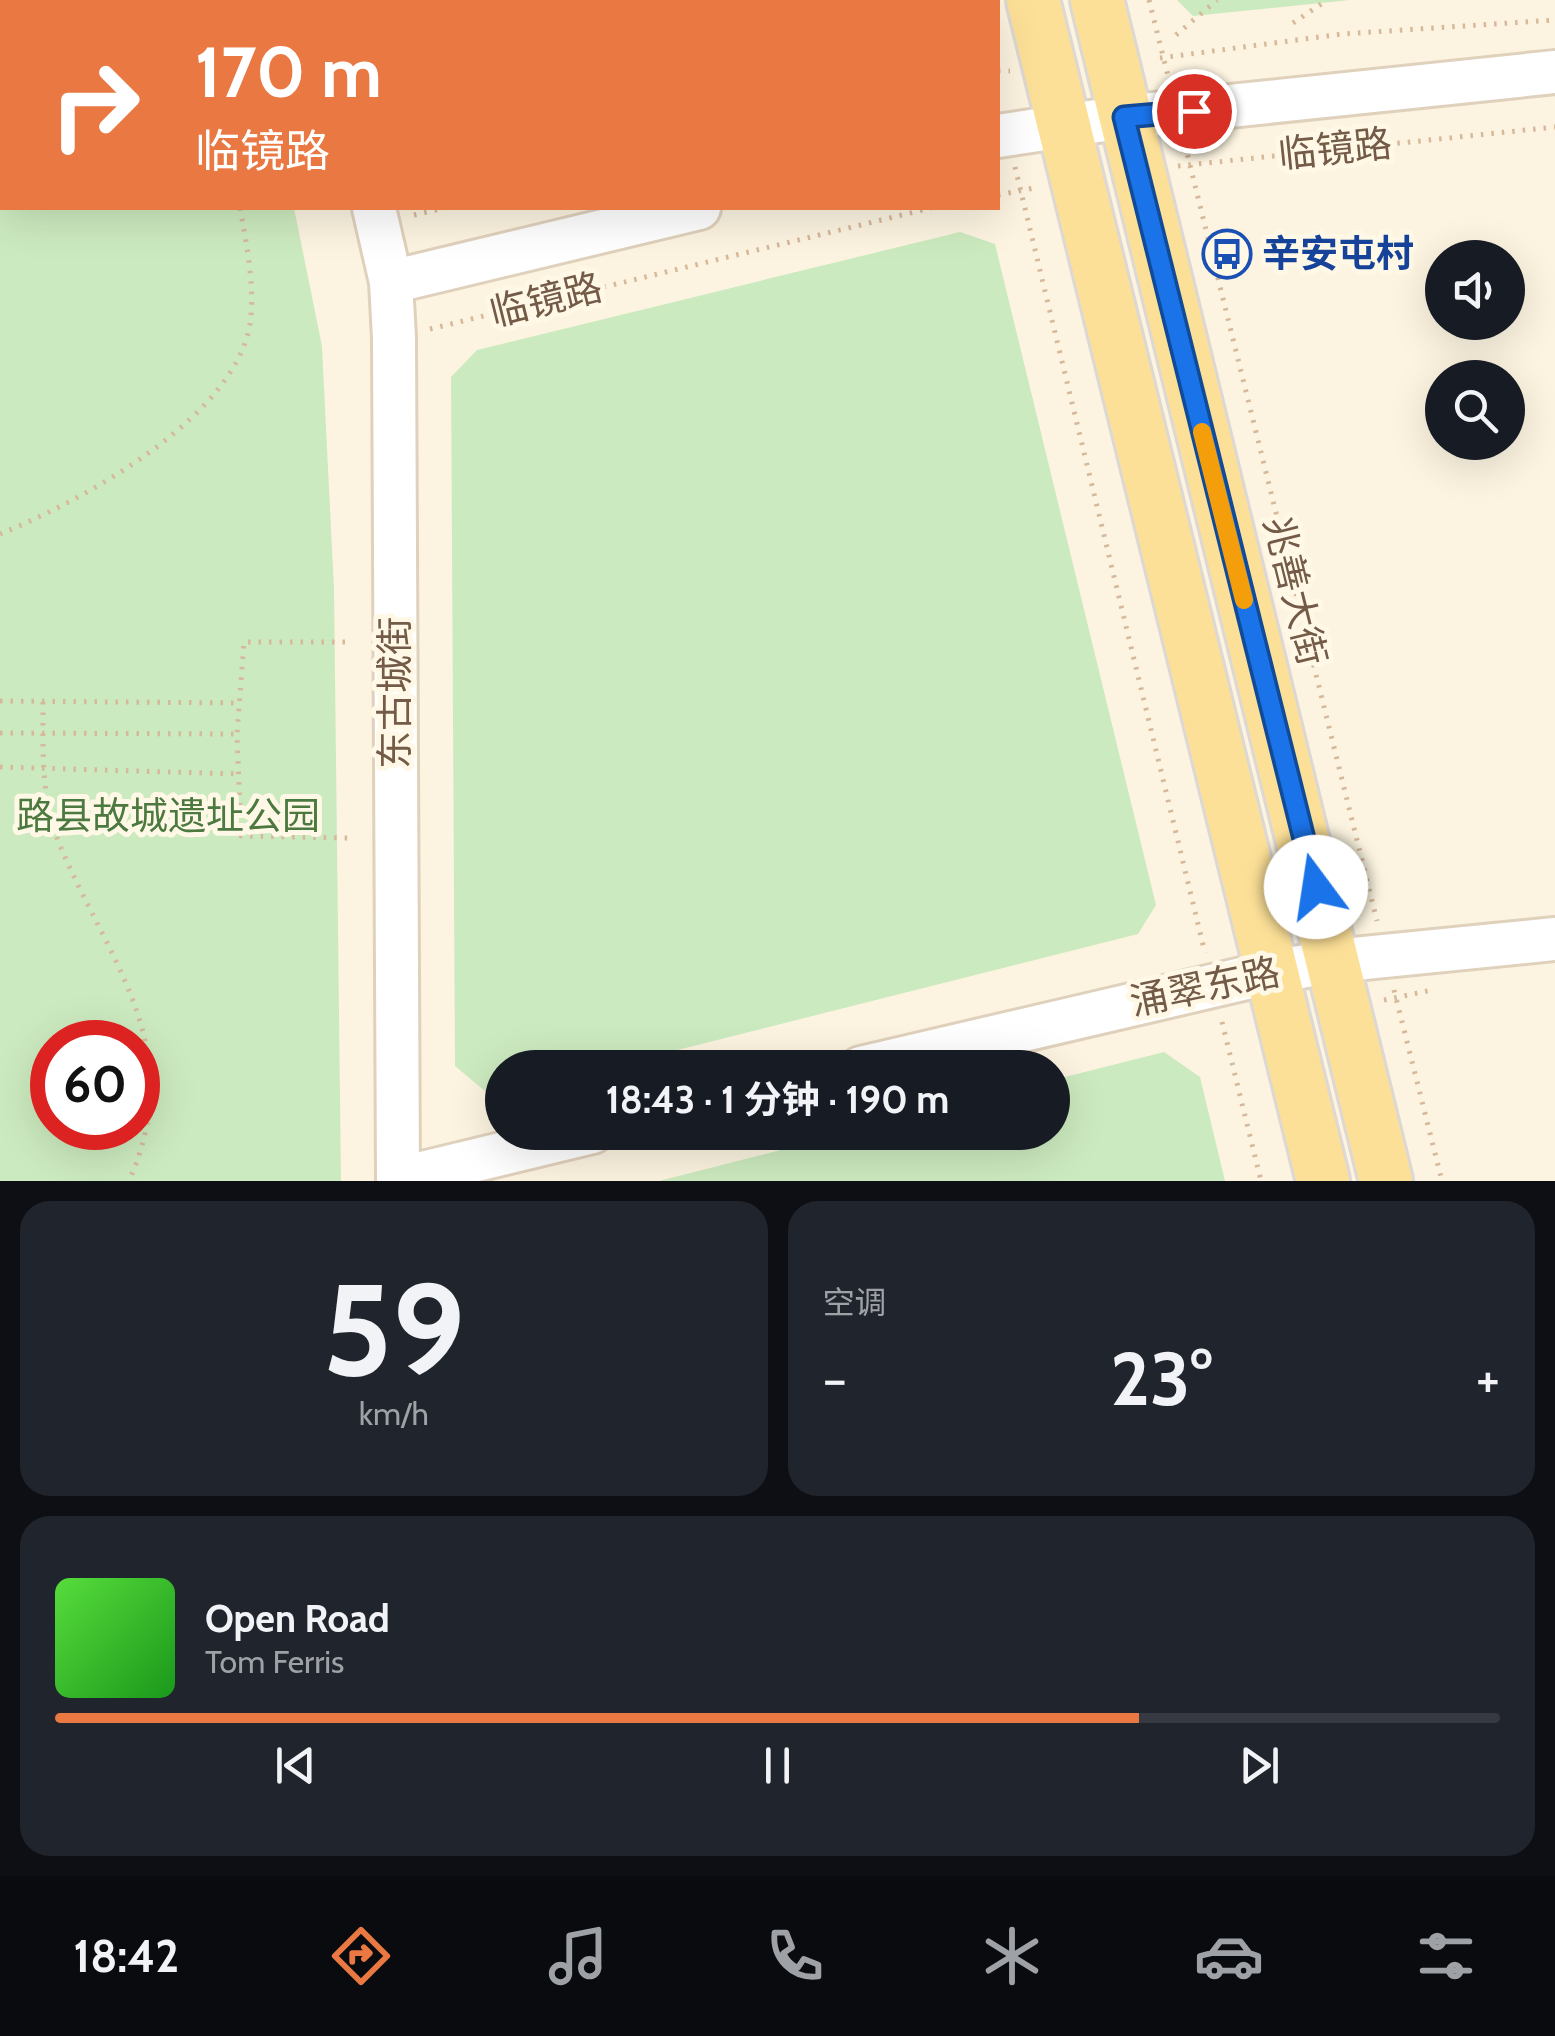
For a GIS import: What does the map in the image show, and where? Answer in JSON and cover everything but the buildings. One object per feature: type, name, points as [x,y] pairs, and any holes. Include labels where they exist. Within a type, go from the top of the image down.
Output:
[{"type":"main road","points":[[1033,0],[1323,1181]]},
{"type":"main road","name":"兆善大街","points":[[1096,0],[1386,1181]]},
{"type":"street","name":"临镜路","points":[[1002,135],[1124,117],[1555,72]]},
{"type":"street","name":"东古城街","points":[[374,210],[391,282],[394,338],[398,1180]]},
{"type":"street","name":"临镜路","points":[[391,282],[692,210]]},
{"type":"street","name":"涌翠东路","points":[[935,1050],[1272,972],[1340,985],[1386,956],[1555,939]]},
{"type":"street","points":[[398,1180],[519,1150]]},
{"type":"path","name":"兆善大街","points":[[1149,0],[1442,1181]]},
{"type":"path","points":[[1176,35],[1217,0]]},
{"type":"path","points":[[1293,23],[1326,0]]},
{"type":"path","points":[[1112,63],[1342,34],[1555,20]]},
{"type":"path","points":[[1000,71],[1051,68]]},
{"type":"path","name":"临镜路","points":[[1136,171],[1555,127]]},
{"type":"path","points":[[1002,135],[1021,190],[1262,1181]]},
{"type":"path","points":[[1000,194],[1077,180]]},
{"type":"path","points":[[0,534],[42,517],[125,470],[183,426],[230,376],[251,317],[240,210]]},
{"type":"path","name":"临镜路","points":[[394,338],[923,210]]},
{"type":"path","points":[[345,642],[244,642],[237,734],[240,836],[348,838]]},
{"type":"path","points":[[0,700],[239,703]]},
{"type":"path","points":[[43,702],[44,768],[56,835],[140,1007],[151,1108],[129,1181]]},
{"type":"path","points":[[0,733],[237,734]]},
{"type":"path","points":[[0,767],[238,774]]},
{"type":"path","points":[[1340,985],[1396,998],[1450,986]]},
{"type":"green space","points":[[1177,0],[1350,0],[1193,16]]},
{"type":"green space","name":"路县故城遗址公园","points":[[0,210],[294,210],[322,346],[334,590],[341,1181],[0,1181]]},
{"type":"green space","points":[[960,232],[995,244],[1156,905],[1138,934],[677,1050],[485,1050],[485,1091],[455,1066],[451,377],[477,350]]},
{"type":"green space","points":[[1164,1052],[1200,1077],[1225,1181],[659,1181],[781,1150],[1070,1150],[1070,1076]]},
{"type":"slow traffic","points":[[1202,432],[1244,600]]},
{"type":"place","name":"辛安屯村","points":[[1227,254]]},
{"type":"route","points":[[1194,111],[1124,117],[1316,887]]}]
